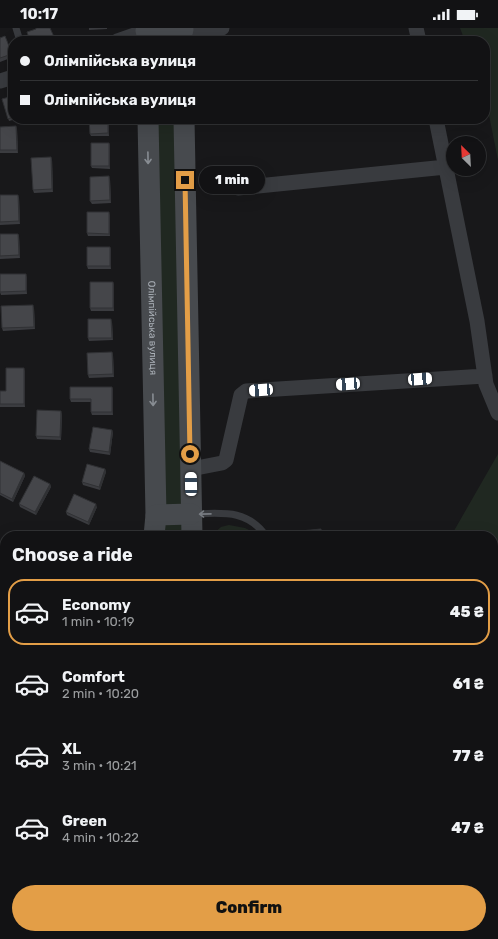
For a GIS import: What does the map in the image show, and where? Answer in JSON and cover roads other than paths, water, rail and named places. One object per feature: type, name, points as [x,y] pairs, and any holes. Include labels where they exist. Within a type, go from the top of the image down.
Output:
[{"type":"main road","points":[[146,33],[183,33]]},
{"type":"main road","name":"Олімпійська вулиця","points":[[148,124],[156,515],[154,531]]},
{"type":"main road","points":[[184,124],[192,531]]},
{"type":"main road","points":[[156,515],[191,514]]},
{"type":"street","points":[[183,33],[222,28]]},
{"type":"street","points":[[135,36],[146,33]]},
{"type":"street","points":[[238,188],[446,167],[437,124]]},
{"type":"street","points":[[448,176],[477,321],[486,384],[498,413]]},
{"type":"street","points":[[191,470],[222,463],[226,460],[241,396],[246,391],[485,376]]},
{"type":"lane","points":[[191,514],[230,513],[249,518],[261,531]]}]
